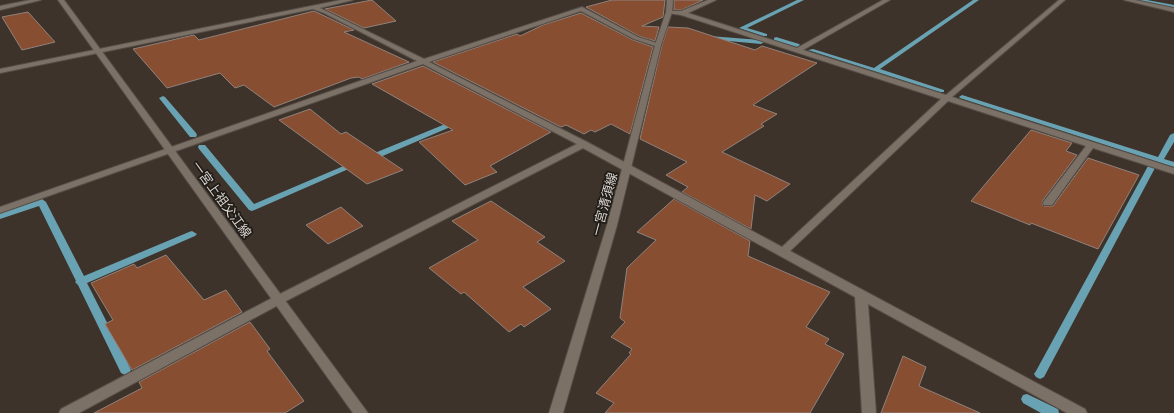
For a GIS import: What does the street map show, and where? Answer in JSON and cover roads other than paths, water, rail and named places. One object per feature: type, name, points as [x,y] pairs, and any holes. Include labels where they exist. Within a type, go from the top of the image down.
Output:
[{"type":"street","points":[[0,8],[38,0]]},
{"type":"street","name":"一宮上祖父江線","points":[[61,0],[361,413]]},
{"type":"street","points":[[0,70],[350,0]]},
{"type":"street","name":"一宮清須線","points":[[556,413],[612,225],[658,45],[669,12],[670,0]]},
{"type":"street","points":[[682,13],[713,0]]},
{"type":"street","points":[[799,49],[887,0]]},
{"type":"street","points":[[783,252],[948,97],[1062,0]]},
{"type":"street","points":[[1127,0],[1174,10]]},
{"type":"street","points":[[312,7],[326,12],[425,61],[584,144],[1080,413]]},
{"type":"street","points":[[0,210],[425,61],[582,9],[636,38],[658,45]]},
{"type":"street","points":[[669,12],[682,13],[799,49],[1174,171]]},
{"type":"street","points":[[66,413],[278,300],[584,144]]},
{"type":"street","points":[[1048,203],[1091,145]]},
{"type":"street","points":[[860,294],[869,413]]},
{"type":"waterway","points":[[765,35],[742,28],[801,0]]},
{"type":"waterway","points":[[875,70],[976,0]]},
{"type":"waterway","points":[[1139,0],[1174,7]]},
{"type":"waterway","points":[[709,38],[761,42]]},
{"type":"waterway","points":[[776,39],[797,45]]},
{"type":"waterway","points":[[811,50],[942,91]]},
{"type":"waterway","points":[[962,97],[1174,165]]},
{"type":"waterway","points":[[163,98],[193,135]]},
{"type":"waterway","points":[[368,159],[458,122]]},
{"type":"waterway","points":[[1160,160],[1174,135]]},
{"type":"waterway","points":[[202,147],[252,208],[356,164]]},
{"type":"waterway","points":[[1040,374],[1151,168]]},
{"type":"waterway","points":[[0,216],[42,202],[81,281]]},
{"type":"waterway","points":[[81,281],[192,234]]},
{"type":"waterway","points":[[81,281],[125,370]]},
{"type":"waterway","points":[[1027,399],[1053,413]]}]
